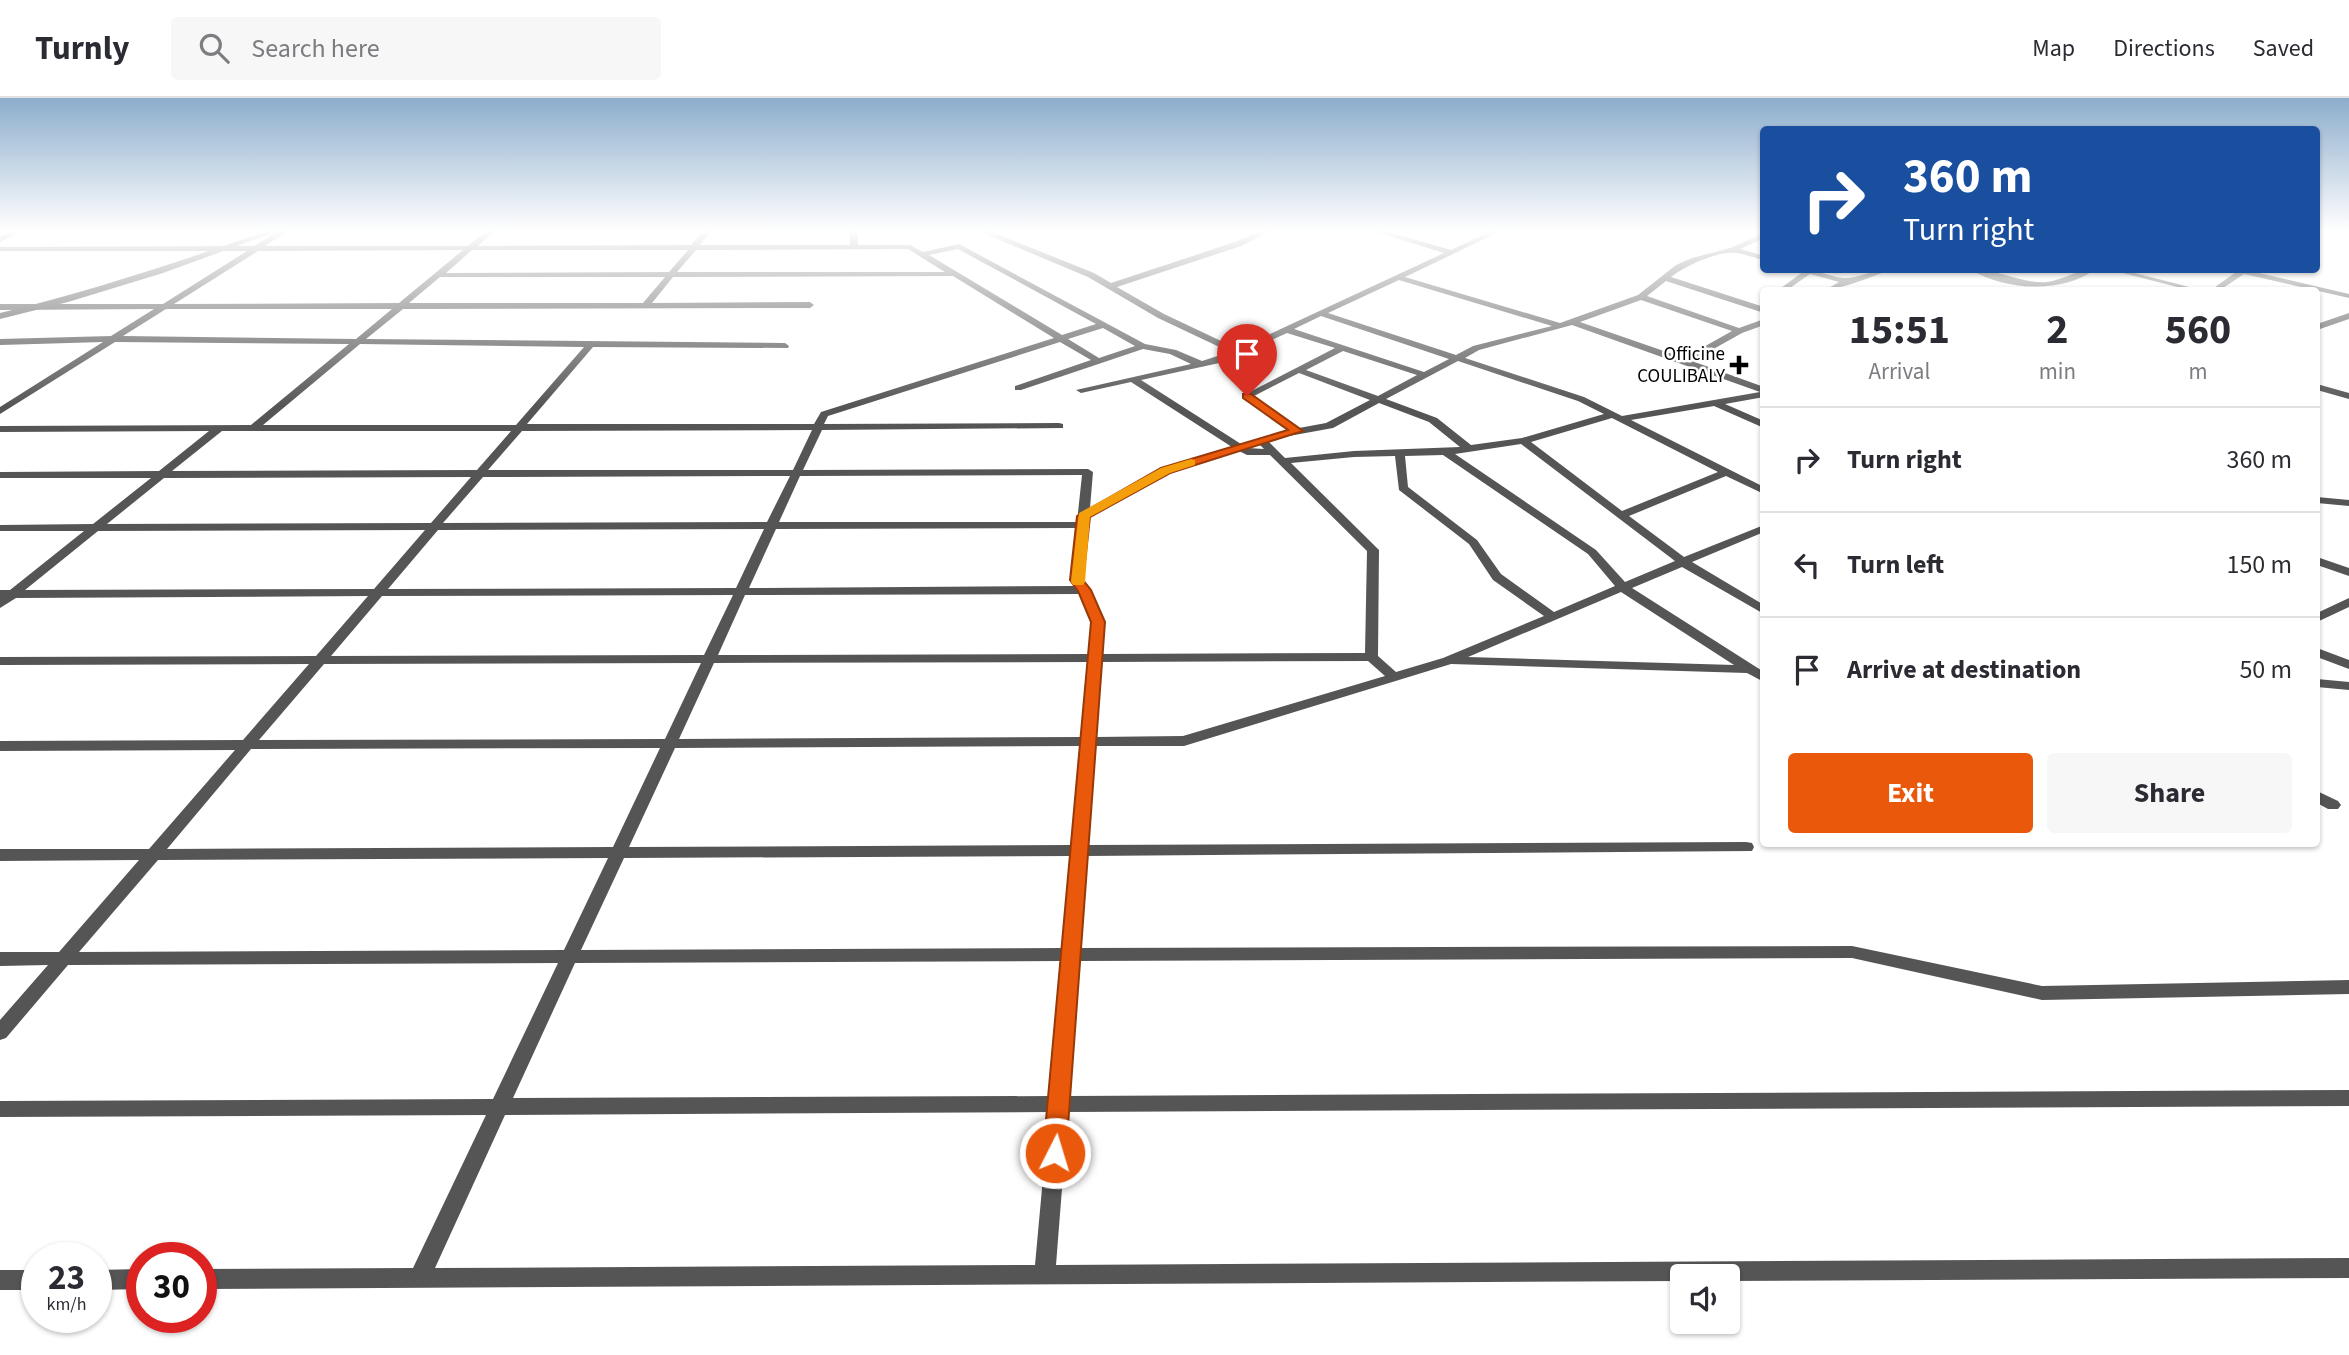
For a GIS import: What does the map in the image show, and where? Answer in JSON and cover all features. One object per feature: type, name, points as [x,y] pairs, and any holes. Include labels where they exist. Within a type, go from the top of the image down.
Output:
[{"type":"street","points":[[0,316],[99,289]]},
{"type":"street","points":[[0,411],[193,289]]},
{"type":"street","points":[[254,428],[422,289]]},
{"type":"street","points":[[646,305],[660,289]]},
{"type":"street","points":[[978,289],[1098,361]]},
{"type":"street","points":[[1037,289],[1142,346],[1173,352],[1200,364]]},
{"type":"street","points":[[1115,289],[1161,316],[1237,352]]},
{"type":"street","points":[[1082,390],[1221,360],[1372,289]]},
{"type":"street","points":[[1436,289],[1561,326]]},
{"type":"street","points":[[0,528],[771,526],[1083,521],[1165,471],[1261,440],[1329,426],[1476,348],[1561,326],[1641,296],[1651,289]]},
{"type":"street","points":[[1698,289],[1760,309]]},
{"type":"street","points":[[2320,289],[2349,296]]},
{"type":"street","points":[[1641,296],[1739,331]]},
{"type":"street","points":[[0,307],[810,305]]},
{"type":"street","points":[[1320,313],[1581,399],[1760,489]]},
{"type":"street","points":[[2320,324],[2349,316]]},
{"type":"street","points":[[1572,322],[1760,390]]},
{"type":"street","points":[[1684,362],[1739,331],[1760,323]]},
{"type":"street","points":[[419,1278],[824,414],[1103,325]]},
{"type":"street","points":[[1285,329],[1425,375]]},
{"type":"street","points":[[0,342],[114,339],[785,346]]},
{"type":"street","points":[[0,1033],[591,344]]},
{"type":"street","points":[[1018,388],[1142,346]]},
{"type":"street","points":[[1297,431],[1247,396],[1342,348]]},
{"type":"street","points":[[1298,370],[1433,421],[1469,449]]},
{"type":"street","points":[[1133,379],[1247,452],[1278,456],[1445,452],[1469,449],[1523,441],[1616,417],[1715,403],[1760,393]]},
{"type":"street","points":[[2320,388],[2349,396]]},
{"type":"street","points":[[1715,403],[1760,423]]},
{"type":"street","points":[[0,429],[1059,426]]},
{"type":"street","points":[[0,604],[7,594],[220,428]]},
{"type":"street","points":[[1261,440],[1373,550],[1371,657]]},
{"type":"street","points":[[1523,441],[1683,562],[1760,608]]},
{"type":"street","points":[[1445,452],[1592,552],[1623,588],[1757,669]]},
{"type":"street","points":[[1400,453],[1403,488],[1473,542],[1497,577],[1553,617]]},
{"type":"street","points":[[0,475],[1088,472],[1076,580],[1084,590],[1098,622],[1045,1275]]},
{"type":"street","points":[[1621,515],[1727,472]]},
{"type":"street","points":[[2320,500],[2349,503]]},
{"type":"street","points":[[0,746],[1185,741],[1448,661],[1760,530]]},
{"type":"street","points":[[2320,562],[2349,572]]},
{"type":"street","points":[[7,594],[1084,590]]},
{"type":"street","points":[[2320,616],[2349,602]]},
{"type":"street","points":[[2320,653],[2349,665]]},
{"type":"street","points":[[0,662],[1371,657],[1395,678]]},
{"type":"street","points":[[1448,661],[1757,669]]},
{"type":"street","points":[[2320,684],[2349,686]]},
{"type":"street","points":[[2320,798],[2333,806]]},
{"type":"street","points":[[0,855],[1746,847]]},
{"type":"street","points":[[0,959],[1852,951],[2042,993],[2349,987]]},
{"type":"street","points":[[0,1109],[2349,1098]]},
{"type":"street","points":[[217,1279],[2349,1268]]},
{"type":"street","points":[[0,1280],[21,1280]]},
{"type":"slow traffic","points":[[1078,582],[1076,580],[1084,516],[1165,471],[1191,463]]},
{"type":"place","name":"Officine COULIBALY","points":[[1739,365]]},
{"type":"route","points":[[1055,1153],[1098,622],[1084,590],[1076,580],[1084,516],[1165,471],[1297,431],[1247,396]]}]
